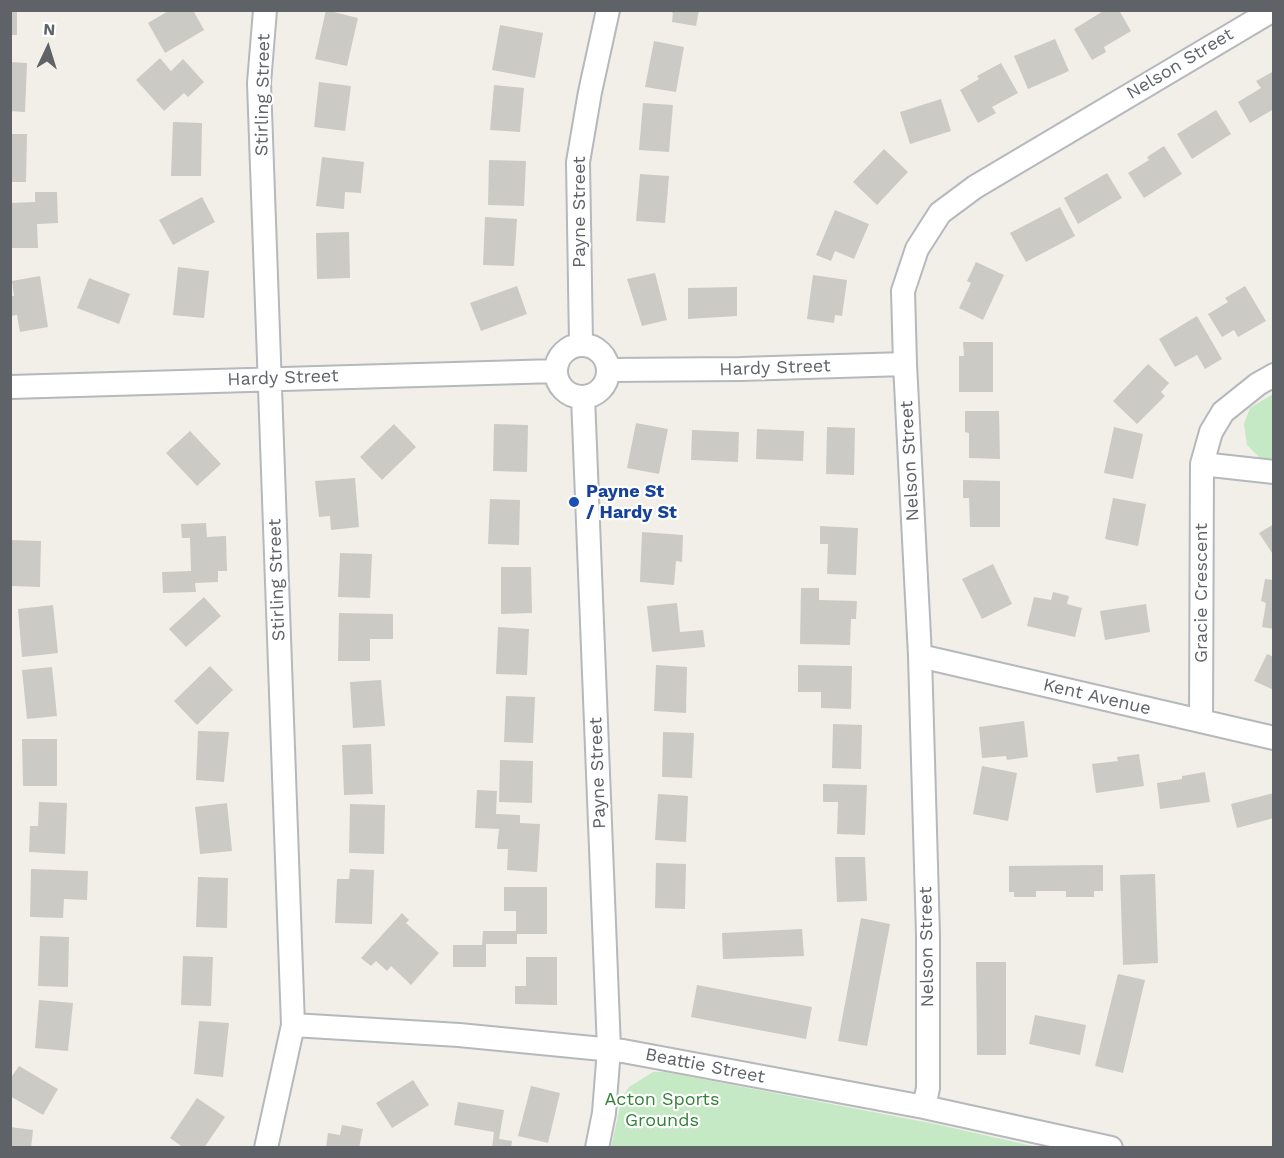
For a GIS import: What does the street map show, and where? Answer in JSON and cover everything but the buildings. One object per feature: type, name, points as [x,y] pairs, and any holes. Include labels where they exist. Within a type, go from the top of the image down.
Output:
[{"type":"street","name":"Stirling Street","points":[[265,10],[259,83],[293,1025],[266,1148]]},
{"type":"street","name":"Payne Street","points":[[581,345],[578,162],[608,10]]},
{"type":"street","name":"Nelson Street","points":[[924,1107],[928,1088],[928,935],[920,656],[903,291],[917,249],[940,213],[985,181],[1272,10]]},
{"type":"street","points":[[581,345],[590,345],[603,355],[608,370],[607,378],[598,391],[583,397],[567,392],[561,387],[556,371],[557,363],[566,350],[581,345]]},
{"type":"street","name":"Hardy Street","points":[[608,370],[905,364]]},
{"type":"street","name":"Hardy Street","points":[[10,387],[556,371]]},
{"type":"street","name":"Gracie Crescent","points":[[1201,721],[1202,464],[1211,432],[1223,412],[1258,384],[1274,375]]},
{"type":"street","name":"Payne Street","points":[[583,397],[609,1049],[604,1113],[597,1148]]},
{"type":"street","points":[[1202,464],[1274,472]]},
{"type":"street","name":"Kent Avenue","points":[[920,656],[1274,738]]},
{"type":"street","name":"Beattie Street","points":[[293,1025],[459,1035],[609,1049],[924,1107],[1111,1148]]},
{"type":"green space","points":[[1273,394],[1273,461],[1261,459],[1247,445],[1244,424],[1250,408]]},
{"type":"green space","name":"Acton Sports Grounds","points":[[653,1072],[665,1072],[935,1124],[1037,1147],[611,1147],[622,1098],[629,1087]]},
{"type":"place","name":"Payne St / Hardy St","points":[[574,502]]}]
